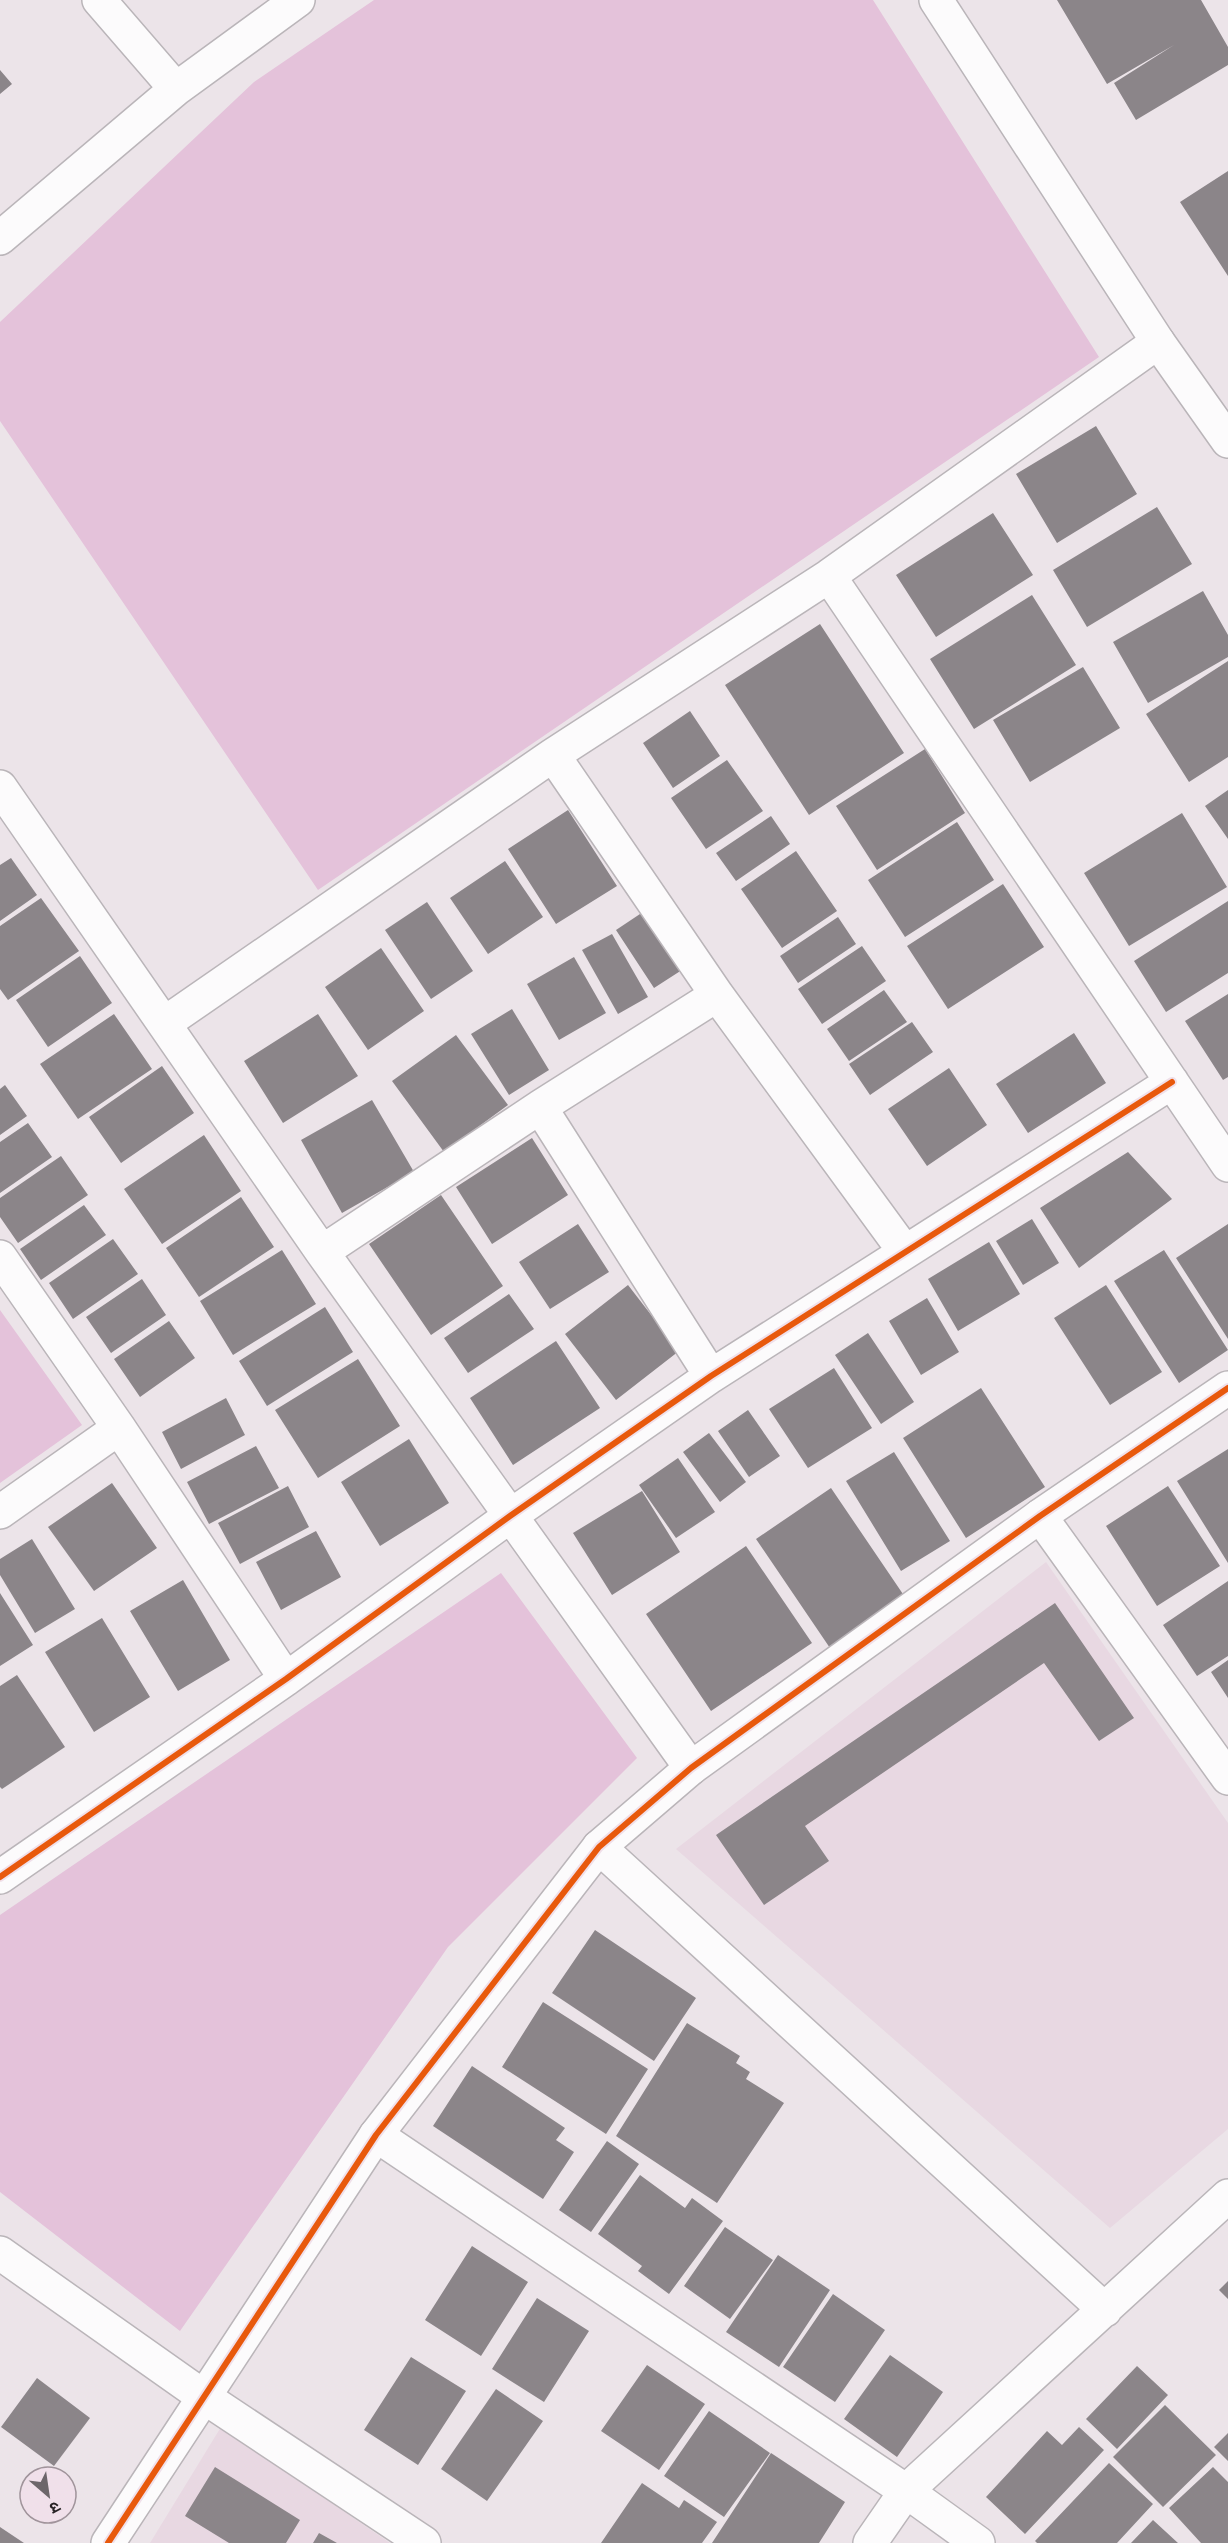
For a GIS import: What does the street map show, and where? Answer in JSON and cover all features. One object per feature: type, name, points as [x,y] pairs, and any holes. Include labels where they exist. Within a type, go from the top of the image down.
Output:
[{"type":"street","points":[[99,0],[176,89]]},
{"type":"street","points":[[0,237],[176,89],[298,0]]},
{"type":"street","points":[[936,0],[1158,342],[1228,441]]},
{"type":"street","points":[[165,1023],[553,755],[829,576],[1158,342]]},
{"type":"street","points":[[829,576],[1228,1165]]},
{"type":"street","points":[[553,755],[717,994],[905,1252]]},
{"type":"street","points":[[0,787],[322,1252],[691,1768]]},
{"type":"street","points":[[322,1252],[540,1107],[717,994]]},
{"type":"street","points":[[0,1877],[286,1679],[510,1516],[711,1376],[1172,1082]]},
{"type":"street","points":[[540,1107],[711,1376]]},
{"type":"street","points":[[0,1257],[119,1428],[286,1679]]},
{"type":"street","points":[[108,2543],[376,2135],[599,1847],[691,1768],[1040,1516],[1228,1388]]},
{"type":"street","points":[[0,1512],[119,1428]]},
{"type":"street","points":[[1040,1516],[1228,1778]]},
{"type":"street","points":[[599,1847],[1105,2310]]},
{"type":"street","points":[[376,2135],[906,2491],[978,2543]]},
{"type":"street","points":[[870,2543],[906,2491],[1228,2196]]},
{"type":"street","points":[[0,2253],[204,2397],[424,2543]]},
{"type":"shaded area","points":[[374,0],[873,0],[1099,357],[318,890],[0,421],[0,322],[254,82]]},
{"type":"shaded area","points":[[0,1310],[82,1425],[0,1483]]},
{"type":"shaded area","points":[[1046,1562],[1228,1823],[1228,2129],[1110,2228],[676,1849]]},
{"type":"shaded area","points":[[501,1573],[637,1758],[448,1947],[180,2331],[0,2192],[0,1915]]},
{"type":"shaded area","points":[[221,2427],[390,2543],[150,2543]]},
{"type":"building","points":[[1057,0],[1201,0],[1228,47],[1228,65],[1136,120],[1114,83],[1174,45],[1107,84]]},
{"type":"building","points":[[0,70],[12,84],[0,94]]},
{"type":"building","points":[[1228,171],[1228,276],[1180,202]]},
{"type":"building","points":[[1096,426],[1137,494],[1057,543],[1016,474]]},
{"type":"building","points":[[1157,507],[1192,564],[1087,627],[1053,570]]},
{"type":"building","points":[[993,513],[1033,575],[936,637],[896,575]]},
{"type":"building","points":[[1203,591],[1228,635],[1228,657],[1148,703],[1113,642]]},
{"type":"building","points":[[1032,595],[1076,665],[974,729],[930,659]]},
{"type":"building","points":[[820,624],[904,753],[809,815],[725,685]]},
{"type":"building","points":[[1228,661],[1228,757],[1189,782],[1146,714]]},
{"type":"building","points":[[1083,667],[1120,728],[1030,782],[993,720]]},
{"type":"building","points":[[690,711],[720,756],[673,788],[643,743]]},
{"type":"building","points":[[925,749],[965,813],[877,870],[836,806]]},
{"type":"building","points":[[727,760],[763,811],[706,849],[671,798]]},
{"type":"building","points":[[1228,790],[1228,839],[1205,806]]},
{"type":"building","points":[[568,810],[617,886],[556,924],[508,849]]},
{"type":"building","points":[[1182,813],[1227,887],[1129,946],[1084,873]]},
{"type":"building","points":[[771,816],[790,844],[736,881],[716,853]]},
{"type":"building","points":[[957,822],[994,880],[905,937],[868,880]]},
{"type":"building","points":[[796,851],[837,911],[782,948],[741,889]]},
{"type":"building","points":[[11,858],[37,895],[0,921],[0,865]]},
{"type":"building","points":[[505,861],[543,917],[488,954],[450,898]]},
{"type":"building","points":[[1003,884],[1044,947],[948,1009],[907,946]]},
{"type":"building","points":[[41,898],[79,951],[8,1000],[0,989],[0,926]]},
{"type":"building","points":[[1228,901],[1228,973],[1166,1012],[1134,961]]},
{"type":"building","points":[[427,902],[473,971],[431,999],[385,930]]},
{"type":"building","points":[[646,910],[685,968],[654,988],[616,930]]},
{"type":"building","points":[[838,917],[856,944],[798,983],[780,956]]},
{"type":"building","points":[[612,934],[648,997],[618,1014],[582,950]]},
{"type":"building","points":[[862,946],[886,981],[822,1024],[798,989]]},
{"type":"building","points":[[381,948],[424,1011],[368,1050],[325,987]]},
{"type":"building","points":[[80,956],[112,1003],[48,1047],[16,1000]]},
{"type":"building","points":[[574,957],[606,1013],[559,1040],[527,984]]},
{"type":"building","points":[[884,990],[907,1022],[849,1061],[827,1029]]},
{"type":"building","points":[[1228,994],[1228,1077],[1223,1080],[1185,1021]]},
{"type":"building","points":[[512,1009],[549,1070],[509,1095],[471,1034]]},
{"type":"building","points":[[114,1014],[152,1069],[78,1119],[40,1064]]},
{"type":"building","points":[[318,1014],[358,1076],[283,1123],[244,1061]]},
{"type":"building","points":[[912,1022],[933,1052],[870,1095],[849,1064]]},
{"type":"building","points":[[1074,1033],[1106,1083],[1028,1133],[996,1084]]},
{"type":"building","points":[[456,1035],[508,1105],[444,1152],[392,1081]]},
{"type":"building","points":[[162,1066],[194,1113],[121,1163],[89,1117]]},
{"type":"building","points":[[949,1068],[987,1125],[927,1166],[888,1109]]},
{"type":"building","points":[[5,1085],[27,1116],[0,1135],[0,1089]]},
{"type":"building","points":[[372,1100],[414,1172],[342,1213],[301,1140]]},
{"type":"building","points":[[28,1123],[52,1157],[0,1193],[0,1142]]},
{"type":"building","points":[[204,1135],[241,1191],[162,1244],[124,1189]]},
{"type":"building","points":[[532,1138],[568,1195],[492,1244],[456,1187]]},
{"type":"building","points":[[1128,1152],[1172,1199],[1079,1268],[1040,1208]]},
{"type":"building","points":[[61,1156],[88,1195],[18,1243],[0,1217],[0,1198]]},
{"type":"building","points":[[441,1195],[503,1286],[431,1335],[369,1244]]},
{"type":"building","points":[[241,1197],[274,1247],[199,1297],[166,1248]]},
{"type":"building","points":[[84,1205],[106,1235],[41,1280],[20,1249]]},
{"type":"building","points":[[1032,1219],[1059,1263],[1023,1285],[996,1241]]},
{"type":"building","points":[[578,1224],[609,1272],[550,1309],[519,1262]]},
{"type":"building","points":[[1228,1224],[1228,1339],[1176,1258]]},
{"type":"building","points":[[113,1239],[138,1274],[73,1319],[49,1283]]},
{"type":"building","points":[[989,1242],[1020,1294],[958,1331],[928,1279]]},
{"type":"building","points":[[282,1250],[316,1304],[233,1355],[200,1301]]},
{"type":"building","points":[[1164,1250],[1228,1350],[1179,1383],[1114,1281]]},
{"type":"building","points":[[142,1279],[166,1315],[111,1353],[86,1317]]},
{"type":"building","points":[[628,1285],[679,1351],[616,1400],[565,1334]]},
{"type":"building","points":[[1106,1285],[1162,1372],[1110,1405],[1054,1318]]},
{"type":"building","points":[[509,1294],[534,1329],[468,1373],[444,1338]]},
{"type":"building","points":[[927,1298],[959,1352],[921,1375],[889,1321]]},
{"type":"building","points":[[325,1307],[353,1352],[267,1406],[239,1361]]},
{"type":"building","points":[[169,1321],[195,1358],[140,1397],[114,1359]]},
{"type":"building","points":[[868,1333],[914,1402],[881,1424],[835,1355]]},
{"type":"building","points":[[556,1341],[600,1408],[513,1465],[470,1398]]},
{"type":"building","points":[[358,1359],[400,1426],[318,1478],[275,1410]]},
{"type":"building","points":[[834,1368],[872,1428],[808,1468],[769,1409]]},
{"type":"building","points":[[981,1388],[1045,1487],[966,1538],[903,1438]]},
{"type":"building","points":[[226,1398],[245,1435],[181,1469],[162,1432]]},
{"type":"building","points":[[748,1410],[780,1456],[749,1477],[718,1431]]},
{"type":"building","points":[[709,1433],[746,1482],[720,1502],[683,1452]]},
{"type":"building","points":[[409,1439],[449,1503],[380,1546],[341,1482]]},
{"type":"building","points":[[256,1446],[279,1488],[209,1524],[187,1482]]},
{"type":"building","points":[[1228,1449],[1228,1563],[1177,1481]]},
{"type":"building","points":[[894,1452],[950,1541],[901,1571],[846,1481]]},
{"type":"building","points":[[678,1458],[715,1512],[676,1538],[639,1485]]},
{"type":"building","points":[[112,1483],[157,1548],[94,1591],[48,1527]]},
{"type":"building","points":[[288,1486],[309,1527],[240,1564],[218,1523]]},
{"type":"building","points":[[1168,1486],[1220,1566],[1157,1606],[1106,1526]]},
{"type":"building","points":[[831,1488],[907,1600],[832,1651],[756,1539]]},
{"type":"building","points":[[642,1491],[680,1552],[612,1595],[573,1533]]},
{"type":"building","points":[[316,1531],[341,1577],[281,1610],[256,1562]]},
{"type":"building","points":[[32,1539],[75,1609],[35,1633],[0,1575],[0,1559]]},
{"type":"building","points":[[746,1546],[812,1643],[711,1711],[646,1614]]},
{"type":"building","points":[[183,1580],[230,1660],[178,1691],[130,1611]]},
{"type":"building","points":[[1228,1581],[1228,1656],[1197,1676],[1163,1625]]},
{"type":"building","points":[[0,1593],[33,1645],[0,1666]]},
{"type":"building","points":[[1055,1603],[1134,1718],[1099,1741],[1044,1663],[805,1826],[829,1861],[764,1905],[716,1835]]},
{"type":"building","points":[[102,1618],[150,1697],[94,1732],[45,1652]]},
{"type":"building","points":[[1228,1660],[1228,1698],[1211,1672]]},
{"type":"building","points":[[17,1675],[65,1747],[2,1789],[0,1787],[0,1686]]},
{"type":"building","points":[[595,1930],[696,1998],[654,2061],[552,1993]]},
{"type":"building","points":[[543,2002],[648,2069],[606,2134],[502,2067]]},
{"type":"building","points":[[687,2023],[740,2056],[736,2063],[750,2072],[746,2079],[784,2103],[717,2203],[616,2136]]},
{"type":"building","points":[[472,2066],[565,2128],[556,2140],[574,2152],[543,2199],[433,2126]]},
{"type":"building","points":[[607,2141],[639,2164],[591,2232],[559,2210]]},
{"type":"building","points":[[640,2175],[685,2208],[692,2198],[723,2221],[669,2294],[638,2271],[642,2266],[598,2234]]},
{"type":"building","points":[[725,2227],[773,2260],[730,2319],[684,2286]]},
{"type":"building","points":[[472,2246],[528,2282],[481,2356],[425,2320]]},
{"type":"building","points":[[778,2255],[830,2290],[779,2367],[726,2332]]},
{"type":"building","points":[[1228,2281],[1228,2299],[1219,2290]]},
{"type":"building","points":[[833,2294],[885,2330],[835,2402],[783,2367]]},
{"type":"building","points":[[537,2298],[589,2331],[544,2402],[492,2369]]},
{"type":"building","points":[[890,2355],[943,2392],[897,2457],[844,2419]]},
{"type":"building","points":[[411,2357],[466,2391],[418,2465],[364,2430]]},
{"type":"building","points":[[647,2365],[705,2404],[659,2470],[601,2431]]},
{"type":"building","points":[[1137,2366],[1168,2395],[1117,2449],[1086,2419]]},
{"type":"building","points":[[37,2378],[90,2418],[55,2465],[1,2427]]},
{"type":"building","points":[[496,2389],[543,2421],[487,2501],[441,2469]]},
{"type":"building","points":[[1165,2405],[1216,2455],[1163,2507],[1113,2457]]},
{"type":"building","points":[[709,2411],[770,2453],[724,2517],[664,2476]]},
{"type":"building","points":[[1079,2427],[1104,2450],[1025,2534],[986,2497],[1047,2431],[1062,2445]]},
{"type":"building","points":[[1228,2433],[1228,2461],[1214,2447]]},
{"type":"building","points":[[771,2453],[845,2502],[819,2543],[712,2543]]},
{"type":"building","points":[[1109,2463],[1153,2504],[1117,2543],[1037,2543],[1035,2541]]},
{"type":"building","points":[[215,2467],[300,2520],[286,2543],[229,2543],[185,2516]]},
{"type":"building","points":[[1213,2467],[1228,2482],[1228,2543],[1201,2543],[1169,2508]]},
{"type":"building","points":[[642,2483],[679,2508],[684,2500],[717,2522],[702,2543],[601,2543]]},
{"type":"building","points":[[1153,2520],[1178,2543],[1131,2543]]},
{"type":"building","points":[[0,2527],[24,2543],[0,2543]]},
{"type":"building","points":[[319,2533],[337,2543],[313,2543]]},
{"type":"cycle path","points":[[0,1877],[286,1679],[510,1516],[711,1376],[1172,1082]]},
{"type":"cycle path","points":[[108,2543],[376,2135],[599,1847],[691,1768],[1040,1516],[1228,1388]]}]
